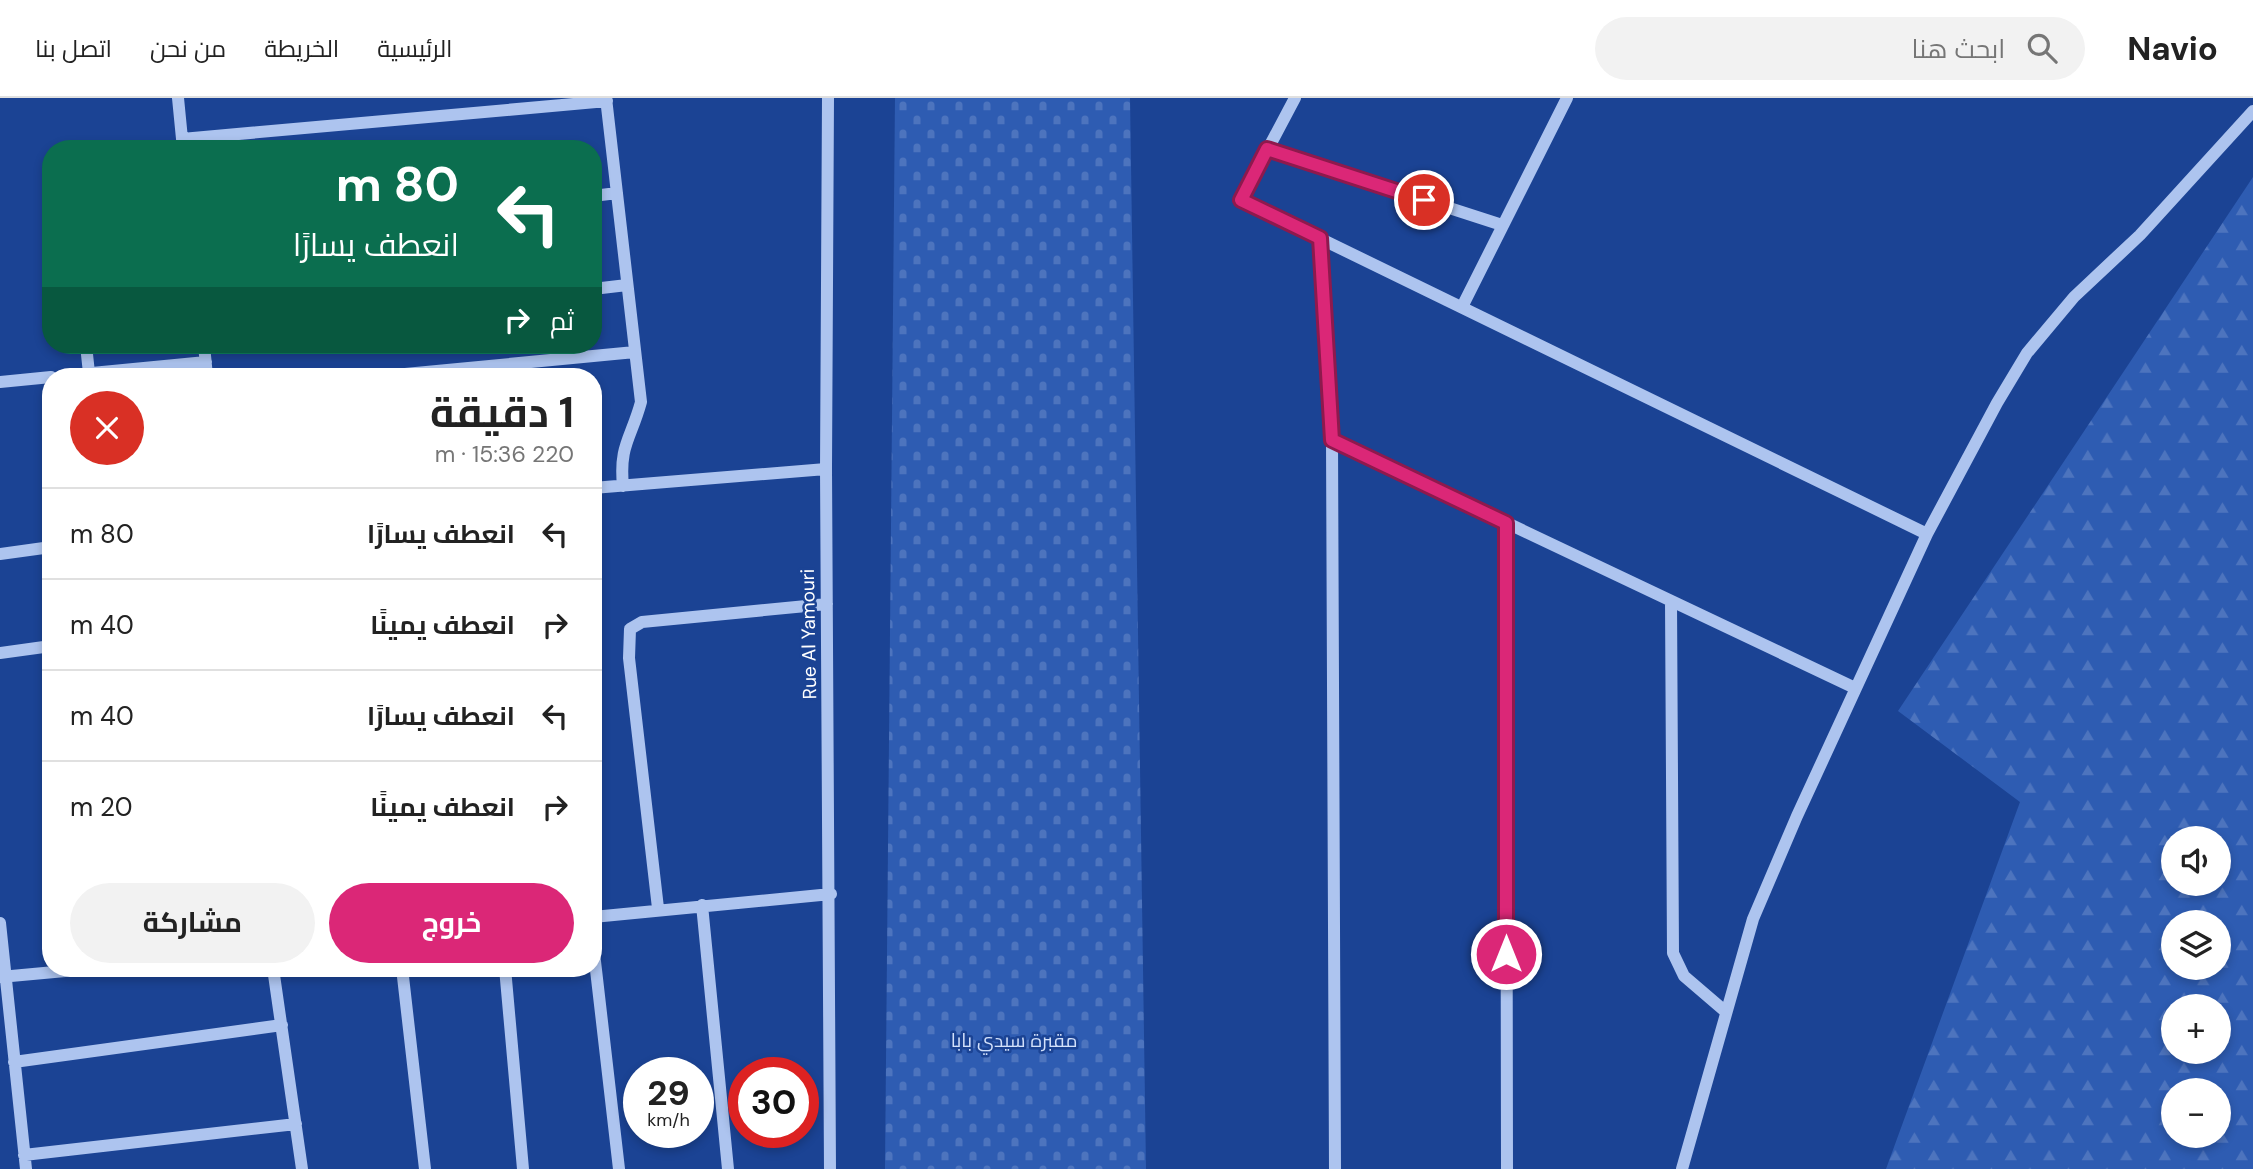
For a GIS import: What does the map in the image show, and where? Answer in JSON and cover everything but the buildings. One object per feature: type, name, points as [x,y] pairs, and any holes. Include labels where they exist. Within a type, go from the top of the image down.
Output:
[{"type":"street","points":[[178,98],[183,140]]},
{"type":"street","name":"Rue Al Yamouri","points":[[828,98],[826,469],[831,894],[830,1169]]},
{"type":"street","points":[[1294,98],[1241,200],[1927,534]]},
{"type":"street","points":[[1462,307],[1567,98]]},
{"type":"street","points":[[221,140],[606,100],[641,402],[635,423],[622,448],[623,486]]},
{"type":"street","points":[[1682,1169],[1753,919],[1855,688],[1927,534],[1997,402],[2027,354],[2074,297],[2140,235],[2253,111]]},
{"type":"street","points":[[1267,149],[1502,225]]},
{"type":"street","points":[[602,195],[617,193]]},
{"type":"street","points":[[1320,238],[1332,440],[1335,1169]]},
{"type":"street","points":[[602,288],[627,285]]},
{"type":"street","points":[[468,368],[635,352]]},
{"type":"street","points":[[205,354],[206,368]]},
{"type":"street","points":[[142,368],[206,362]]},
{"type":"street","points":[[0,382],[42,378]]},
{"type":"street","points":[[1332,440],[1855,688]]},
{"type":"street","points":[[602,487],[826,469]]},
{"type":"street","points":[[1506,523],[1507,1169]]},
{"type":"street","points":[[0,554],[42,548]]},
{"type":"street","points":[[1671,601],[1673,953],[1684,976],[1726,1012]]},
{"type":"street","points":[[658,908],[629,658],[629,629],[642,622],[827,604]]},
{"type":"street","points":[[0,653],[42,647]]},
{"type":"street","points":[[602,916],[658,908],[831,894]]},
{"type":"street","points":[[702,905],[728,1169]]},
{"type":"street","points":[[0,923],[2,977],[26,1169]]},
{"type":"street","points":[[2,977],[42,973]]},
{"type":"street","points":[[274,977],[302,1169]]},
{"type":"street","points":[[403,977],[425,1169]]},
{"type":"street","points":[[506,977],[523,1169]]},
{"type":"street","points":[[597,977],[619,1169]]},
{"type":"street","points":[[14,1062],[282,1025]]},
{"type":"street","points":[[24,1155],[296,1124]]},
{"type":"green space","name":"مقبرة سيدي بابا","points":[[895,98],[1130,98],[1146,1169],[885,1169]]},
{"type":"green space","points":[[2253,177],[2253,1169],[1886,1169],[2020,802],[1898,711]]},
{"type":"route","points":[[1424,200],[1267,149],[1241,200],[1320,238],[1332,440],[1506,523],[1506,954]]}]
